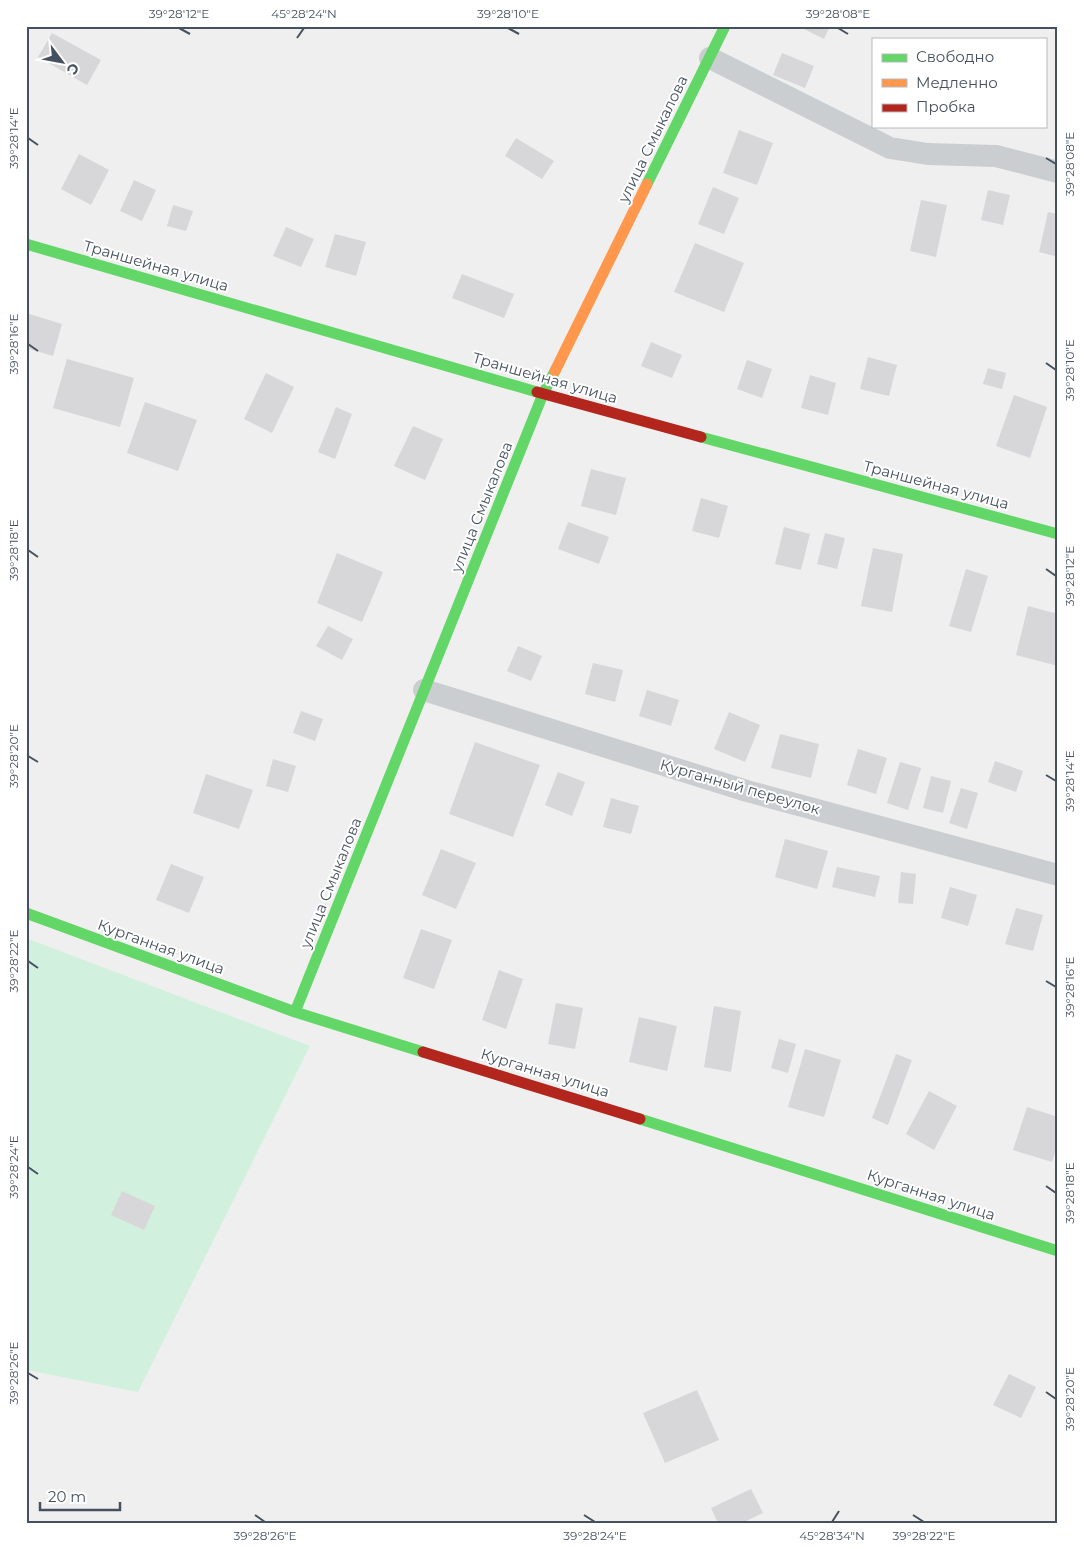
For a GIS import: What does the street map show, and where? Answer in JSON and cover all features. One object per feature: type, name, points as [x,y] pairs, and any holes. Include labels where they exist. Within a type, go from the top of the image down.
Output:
[{"type":"street","name":"улица Смыкалова","points":[[295,1012],[543,394],[725,26]]},
{"type":"street","points":[[710,58],[890,148],[928,154],[996,156],[1058,172]]},
{"type":"street","name":"Траншейная улица","points":[[26,244],[543,394],[1058,534]]},
{"type":"street","name":"Курганный переулок","points":[[424,690],[747,791],[1058,875]]},
{"type":"street","name":"Курганная улица","points":[[26,913],[295,1012],[1058,1251]]},
{"type":"green space","points":[[26,938],[310,1046],[138,1392],[26,1370]]},
{"type":"building","points":[[798,26],[830,26],[824,39]]},
{"type":"building","points":[[52,33],[101,60],[87,85],[38,57]]},
{"type":"building","points":[[782,53],[814,66],[805,88],[773,75]]},
{"type":"building","points":[[739,130],[773,143],[757,185],[723,173]]},
{"type":"building","points":[[516,138],[554,161],[542,179],[505,156]]},
{"type":"building","points":[[79,154],[109,170],[91,205],[61,189]]},
{"type":"building","points":[[134,180],[156,190],[142,221],[120,211]]},
{"type":"building","points":[[713,187],[739,198],[724,234],[698,224]]},
{"type":"building","points":[[988,190],[1010,195],[1003,225],[981,220]]},
{"type":"building","points":[[921,200],[947,205],[936,257],[910,251]]},
{"type":"building","points":[[173,205],[193,211],[186,231],[167,226]]},
{"type":"building","points":[[1048,212],[1058,214],[1058,257],[1039,252]]},
{"type":"building","points":[[286,227],[314,239],[301,267],[273,256]]},
{"type":"building","points":[[335,234],[366,242],[356,276],[325,267]]},
{"type":"building","points":[[695,243],[744,263],[724,312],[674,292]]},
{"type":"building","points":[[462,274],[514,294],[504,318],[452,298]]},
{"type":"building","points":[[26,313],[62,324],[53,356],[26,348]]},
{"type":"building","points":[[651,342],[682,355],[672,378],[641,366]]},
{"type":"building","points":[[868,357],[897,365],[889,396],[860,389]]},
{"type":"building","points":[[67,359],[134,378],[120,427],[53,408]]},
{"type":"building","points":[[747,360],[772,369],[762,398],[737,389]]},
{"type":"building","points":[[988,368],[1006,373],[1002,389],[983,384]]},
{"type":"building","points":[[266,373],[294,387],[272,433],[244,419]]},
{"type":"building","points":[[810,375],[836,383],[828,415],[801,408]]},
{"type":"building","points":[[1014,395],[1047,407],[1030,458],[996,446]]},
{"type":"building","points":[[145,402],[197,420],[178,471],[127,453]]},
{"type":"building","points":[[336,407],[352,414],[335,459],[318,452]]},
{"type":"building","points":[[413,426],[443,439],[425,480],[394,466]]},
{"type":"building","points":[[591,469],[626,478],[616,515],[581,506]]},
{"type":"building","points":[[701,498],[728,506],[719,538],[692,531]]},
{"type":"building","points":[[568,522],[609,537],[599,564],[558,549]]},
{"type":"building","points":[[784,527],[810,534],[801,570],[775,564]]},
{"type":"building","points":[[825,533],[845,538],[837,569],[817,564]]},
{"type":"building","points":[[873,548],[903,554],[892,612],[861,606]]},
{"type":"building","points":[[337,553],[383,572],[362,622],[317,603]]},
{"type":"building","points":[[966,569],[988,576],[971,632],[949,626]]},
{"type":"building","points":[[1028,606],[1058,614],[1058,666],[1016,655]]},
{"type":"building","points":[[328,626],[353,639],[342,660],[316,646]]},
{"type":"building","points":[[518,646],[542,656],[531,681],[507,671]]},
{"type":"building","points":[[593,663],[623,670],[615,702],[585,694]]},
{"type":"building","points":[[647,690],[679,700],[671,726],[639,716]]},
{"type":"building","points":[[301,711],[323,719],[315,741],[293,733]]},
{"type":"building","points":[[729,712],[760,725],[745,762],[714,749]]},
{"type":"building","points":[[780,734],[819,744],[811,778],[771,768]]},
{"type":"building","points":[[475,742],[540,765],[513,837],[449,814]]},
{"type":"building","points":[[858,749],[887,758],[876,794],[847,785]]},
{"type":"building","points":[[273,759],[296,766],[288,792],[266,786]]},
{"type":"building","points":[[995,761],[1023,771],[1016,792],[988,782]]},
{"type":"building","points":[[900,762],[921,768],[908,810],[887,803]]},
{"type":"building","points":[[558,772],[585,782],[572,816],[545,805]]},
{"type":"building","points":[[206,774],[253,790],[239,829],[193,813]]},
{"type":"building","points":[[931,776],[951,781],[943,813],[923,808]]},
{"type":"building","points":[[961,788],[978,793],[967,829],[949,823]]},
{"type":"building","points":[[611,798],[639,806],[631,834],[603,827]]},
{"type":"building","points":[[785,839],[828,851],[817,889],[775,877]]},
{"type":"building","points":[[441,849],[476,863],[456,909],[422,895]]},
{"type":"building","points":[[171,864],[204,877],[189,913],[156,900]]},
{"type":"building","points":[[837,867],[880,876],[875,897],[832,887]]},
{"type":"building","points":[[901,872],[916,874],[913,904],[898,903]]},
{"type":"building","points":[[950,887],[977,895],[968,926],[941,918]]},
{"type":"building","points":[[1016,908],[1043,915],[1033,951],[1005,944]]},
{"type":"building","points":[[421,929],[452,940],[434,989],[403,978]]},
{"type":"building","points":[[499,970],[523,979],[506,1029],[482,1020]]},
{"type":"building","points":[[556,1003],[583,1008],[575,1049],[548,1044]]},
{"type":"building","points":[[714,1006],[741,1011],[731,1072],[704,1067]]},
{"type":"building","points":[[639,1017],[677,1026],[667,1071],[629,1062]]},
{"type":"building","points":[[779,1039],[796,1044],[788,1073],[771,1068]]},
{"type":"building","points":[[805,1049],[841,1060],[824,1117],[788,1107]]},
{"type":"building","points":[[896,1054],[912,1060],[888,1125],[872,1118]]},
{"type":"building","points":[[929,1091],[957,1106],[934,1150],[906,1134]]},
{"type":"building","points":[[1027,1107],[1058,1117],[1058,1143],[1052,1162],[1013,1150]]},
{"type":"building","points":[[122,1191],[155,1206],[144,1230],[111,1215]]},
{"type":"building","points":[[1009,1374],[1036,1387],[1021,1418],[993,1405]]},
{"type":"building","points":[[697,1390],[719,1440],[665,1463],[643,1413]]},
{"type":"building","points":[[751,1489],[763,1513],[742,1523],[718,1523],[711,1508]]},
{"type":"traffic: fast","points":[[647,184],[725,26]]},
{"type":"traffic: fast","points":[[26,244],[537,392]]},
{"type":"traffic: fast","points":[[295,1012],[543,394],[555,371]]},
{"type":"traffic: fast","points":[[701,437],[1058,534]]},
{"type":"traffic: fast","points":[[26,913],[295,1012],[423,1052]]},
{"type":"traffic: fast","points":[[640,1119],[1058,1251]]},
{"type":"traffic: slow","points":[[555,371],[647,184]]},
{"type":"traffic: jam","points":[[537,392],[701,437]]},
{"type":"traffic: jam","points":[[423,1052],[640,1119]]}]
